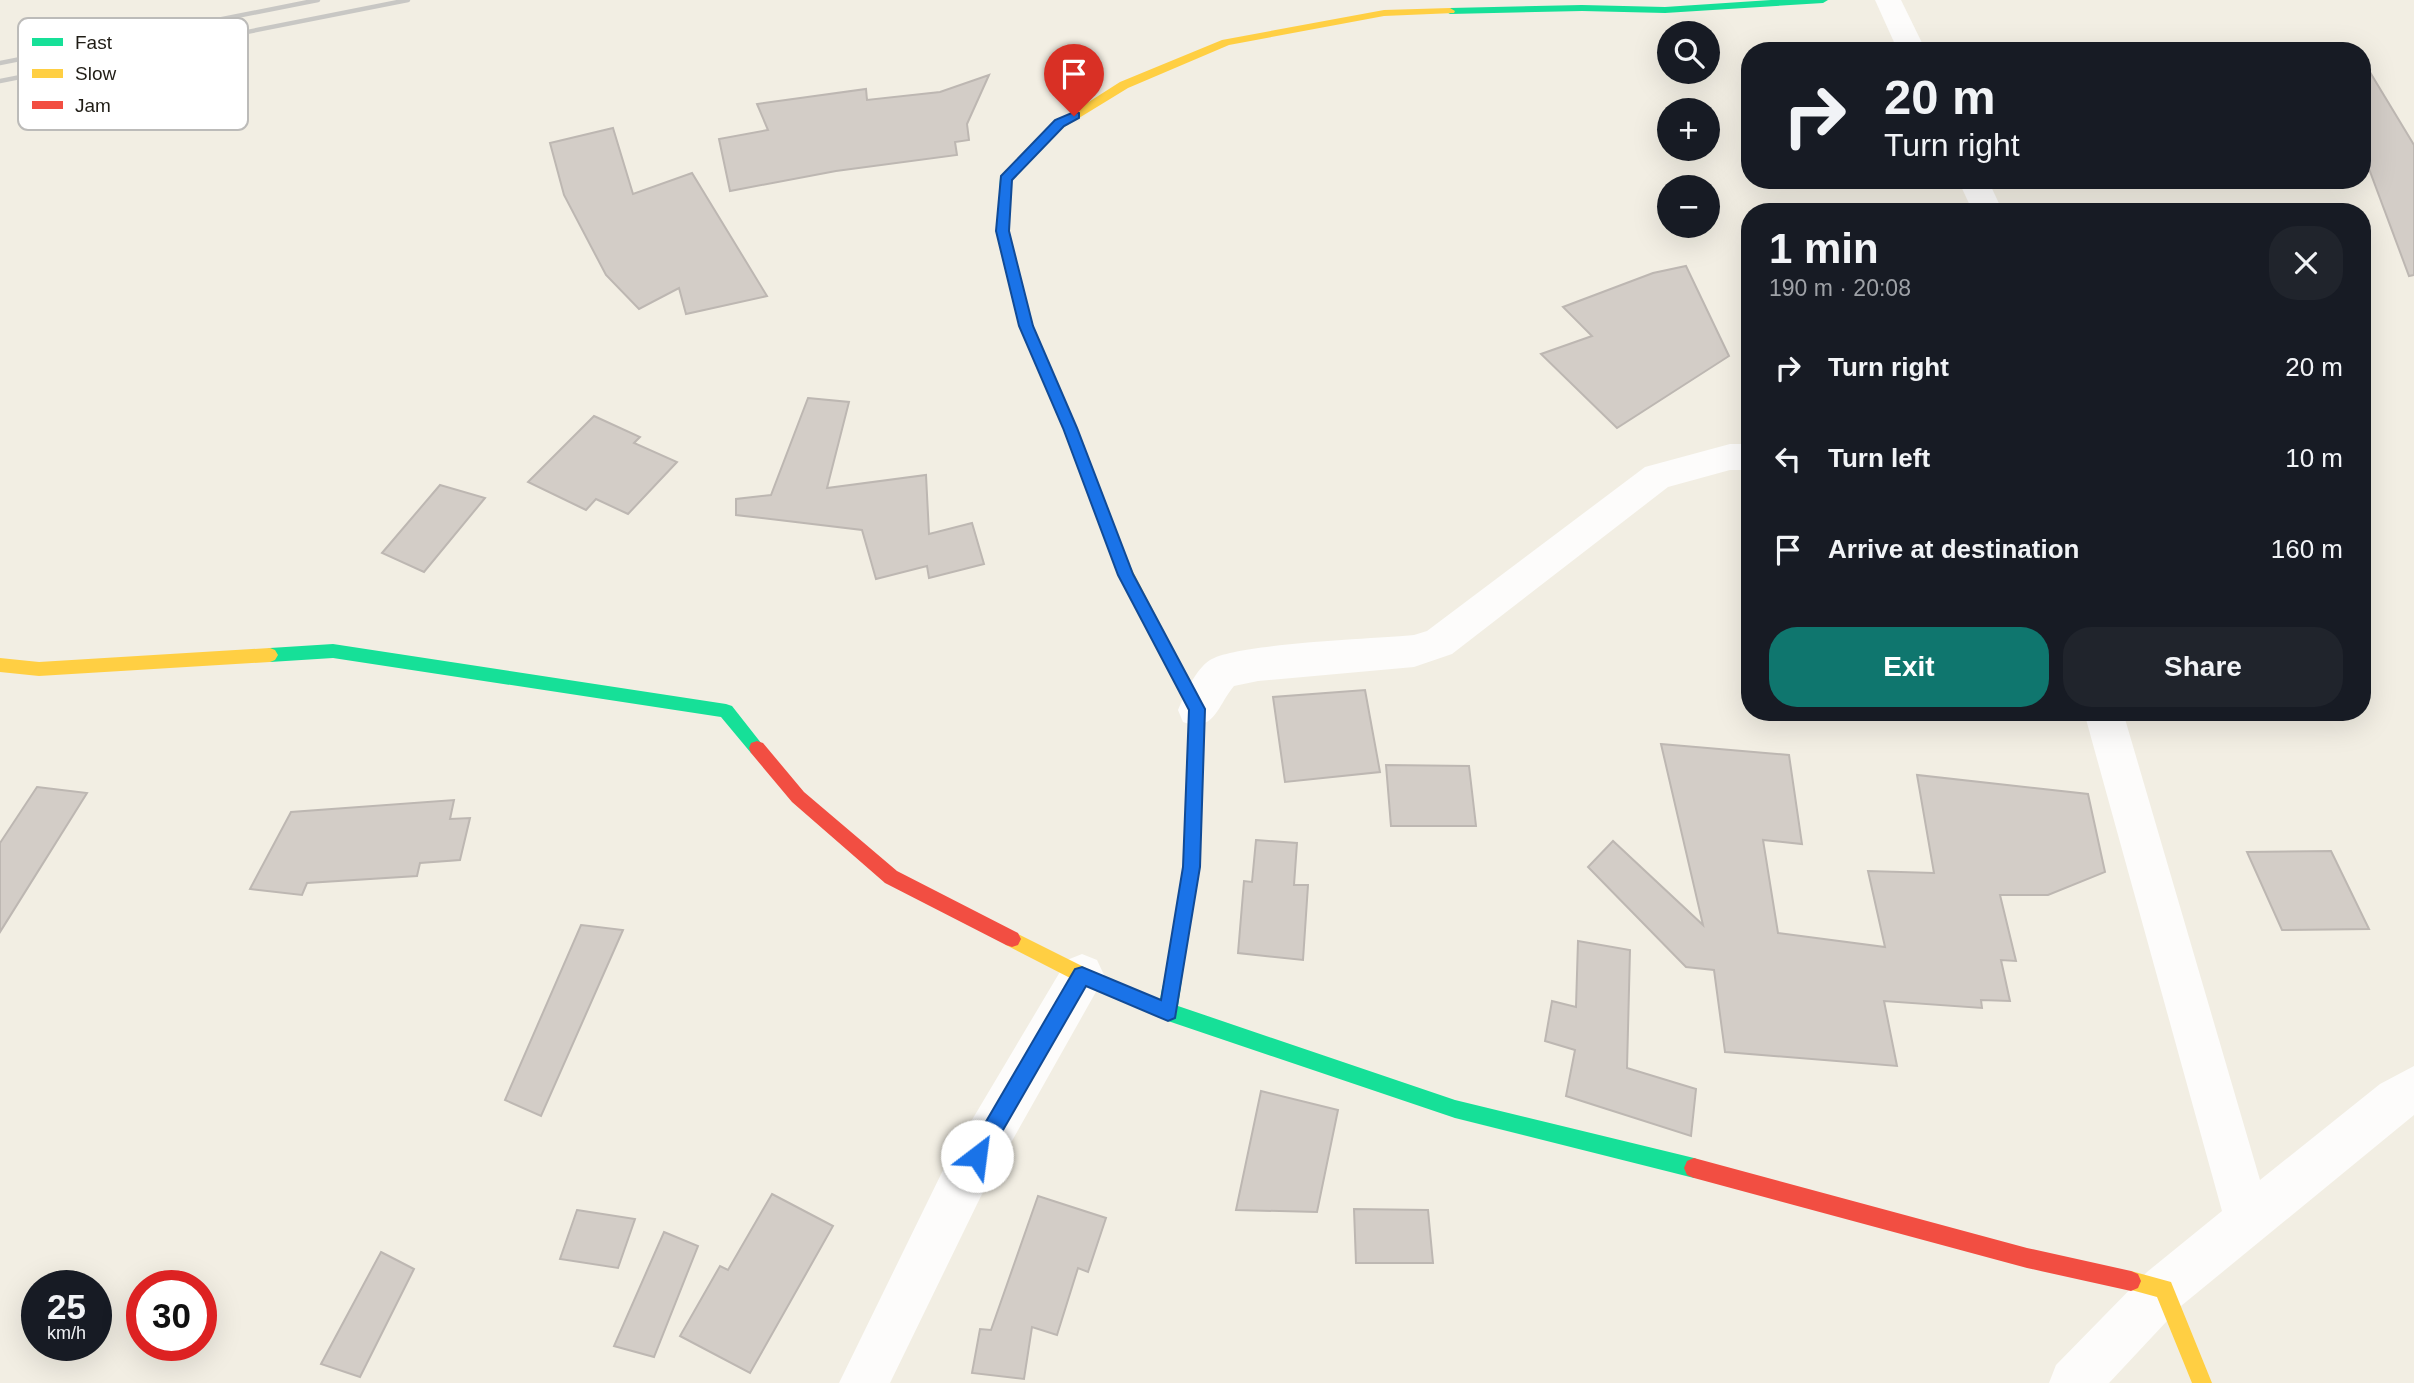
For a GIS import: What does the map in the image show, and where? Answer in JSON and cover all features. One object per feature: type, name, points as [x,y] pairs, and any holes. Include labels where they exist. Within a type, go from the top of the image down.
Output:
[{"type":"street","points":[[1197,709],[1126,575],[1070,428],[1026,326],[1003,231],[1006,178],[1060,123],[1090,108],[1124,85],[1226,42],[1384,13],[1582,8],[1665,10],[1823,0]]},
{"type":"street","points":[[1888,0],[1908,42]]},
{"type":"street","points":[[1168,1012],[1191,867],[1197,709],[1210,687],[1223,673],[1258,665],[1414,651],[1439,643],[1657,477],[1730,457],[1741,457]]},
{"type":"street","points":[[0,666],[39,669],[333,651],[726,711],[798,797],[891,877],[1082,975],[1168,1012],[1455,1109],[1722,1175],[2027,1258],[2164,1289]]},
{"type":"street","points":[[2106,721],[2248,1220]]},
{"type":"street","points":[[864,1383],[964,1179],[1082,975]]},
{"type":"street","points":[[2074,1383],[2164,1289],[2396,1100],[2414,1089]]},
{"type":"street","points":[[2164,1289],[2202,1383]]},
{"type":"building","points":[[2371,74],[2414,145],[2414,275],[2409,276],[2371,174]]},
{"type":"building","points":[[989,75],[967,124],[969,140],[955,142],[957,155],[836,171],[730,191],[719,139],[768,130],[757,104],[866,89],[867,100],[940,92]]},
{"type":"building","points":[[613,128],[633,194],[692,173],[767,296],[686,314],[679,288],[639,309],[606,275],[564,195],[550,143]]},
{"type":"building","points":[[1686,266],[1729,356],[1617,428],[1541,354],[1592,336],[1563,307],[1653,273]]},
{"type":"building","points":[[808,398],[849,402],[827,488],[926,475],[929,534],[972,523],[984,564],[929,578],[927,566],[876,579],[862,530],[736,515],[736,499],[771,495]]},
{"type":"building","points":[[594,416],[640,437],[634,443],[677,462],[628,514],[596,499],[586,510],[528,482]]},
{"type":"building","points":[[440,485],[485,498],[424,572],[382,553]]},
{"type":"building","points":[[1365,690],[1380,772],[1285,782],[1273,697]]},
{"type":"building","points":[[1661,744],[1789,755],[1802,844],[1763,840],[1778,933],[1885,947],[1868,871],[1934,873],[1917,775],[2088,794],[2105,872],[2048,895],[2000,895],[2016,961],[2001,960],[2010,1001],[1981,1000],[1982,1008],[1884,1001],[1897,1066],[1725,1052],[1714,970],[1686,967],[1588,867],[1613,841],[1703,925]]},
{"type":"building","points":[[1386,765],[1469,766],[1476,826],[1391,826]]},
{"type":"building","points":[[37,787],[87,793],[0,932],[0,843]]},
{"type":"building","points":[[454,800],[450,819],[470,818],[460,860],[420,863],[417,876],[307,883],[302,895],[250,889],[291,812]]},
{"type":"building","points":[[1256,840],[1297,843],[1294,885],[1308,885],[1303,960],[1238,953],[1244,881],[1252,882]]},
{"type":"building","points":[[2331,851],[2369,929],[2282,930],[2247,852]]},
{"type":"building","points":[[581,925],[623,930],[541,1116],[505,1100]]},
{"type":"building","points":[[1578,941],[1630,950],[1627,1068],[1696,1089],[1691,1136],[1566,1096],[1575,1050],[1545,1041],[1552,1001],[1576,1007]]},
{"type":"building","points":[[1261,1091],[1338,1110],[1317,1212],[1236,1210]]},
{"type":"building","points":[[772,1194],[833,1226],[750,1373],[680,1336],[720,1266],[728,1270]]},
{"type":"building","points":[[1038,1196],[1106,1218],[1088,1272],[1078,1268],[1057,1335],[1032,1327],[1024,1379],[972,1373],[980,1329],[991,1330]]},
{"type":"building","points":[[1354,1209],[1428,1210],[1433,1263],[1356,1263]]},
{"type":"building","points":[[577,1210],[635,1219],[618,1268],[560,1259]]},
{"type":"building","points":[[664,1232],[698,1246],[654,1357],[614,1346]]},
{"type":"building","points":[[381,1252],[414,1269],[360,1377],[321,1364]]},
{"type":"railway","points":[[227,18],[318,0]]},
{"type":"railway","points":[[248,32],[408,0]]},
{"type":"railway","points":[[0,63],[18,59]]},
{"type":"railway","points":[[0,81],[18,77]]},
{"type":"traffic: fast","points":[[1450,11],[1582,8],[1665,10],[1823,0]]},
{"type":"traffic: fast","points":[[1057,126],[1006,178],[1003,231],[1026,326],[1070,428],[1123,566]]},
{"type":"traffic: fast","points":[[270,655],[333,651],[726,711],[757,748]]},
{"type":"traffic: fast","points":[[1173,979],[1168,1012],[1455,1109],[1694,1168]]},
{"type":"traffic: slow","points":[[1057,126],[1124,85],[1226,42],[1384,13],[1450,11]]},
{"type":"traffic: slow","points":[[1123,566],[1197,710],[1191,868],[1173,979]]},
{"type":"traffic: slow","points":[[0,665],[39,669],[270,655]]},
{"type":"traffic: slow","points":[[1012,939],[1082,975],[1168,1012]]},
{"type":"traffic: slow","points":[[2131,1281],[2164,1289],[2202,1383]]},
{"type":"traffic: jam","points":[[757,748],[798,797],[891,877],[1012,939]]},
{"type":"traffic: jam","points":[[1694,1168],[2027,1258],[2131,1281]]},
{"type":"route","points":[[977,1156],[1082,975],[1168,1012],[1191,867],[1197,709],[1126,575],[1070,428],[1026,326],[1003,231],[1006,178],[1060,123],[1074,116]]}]
